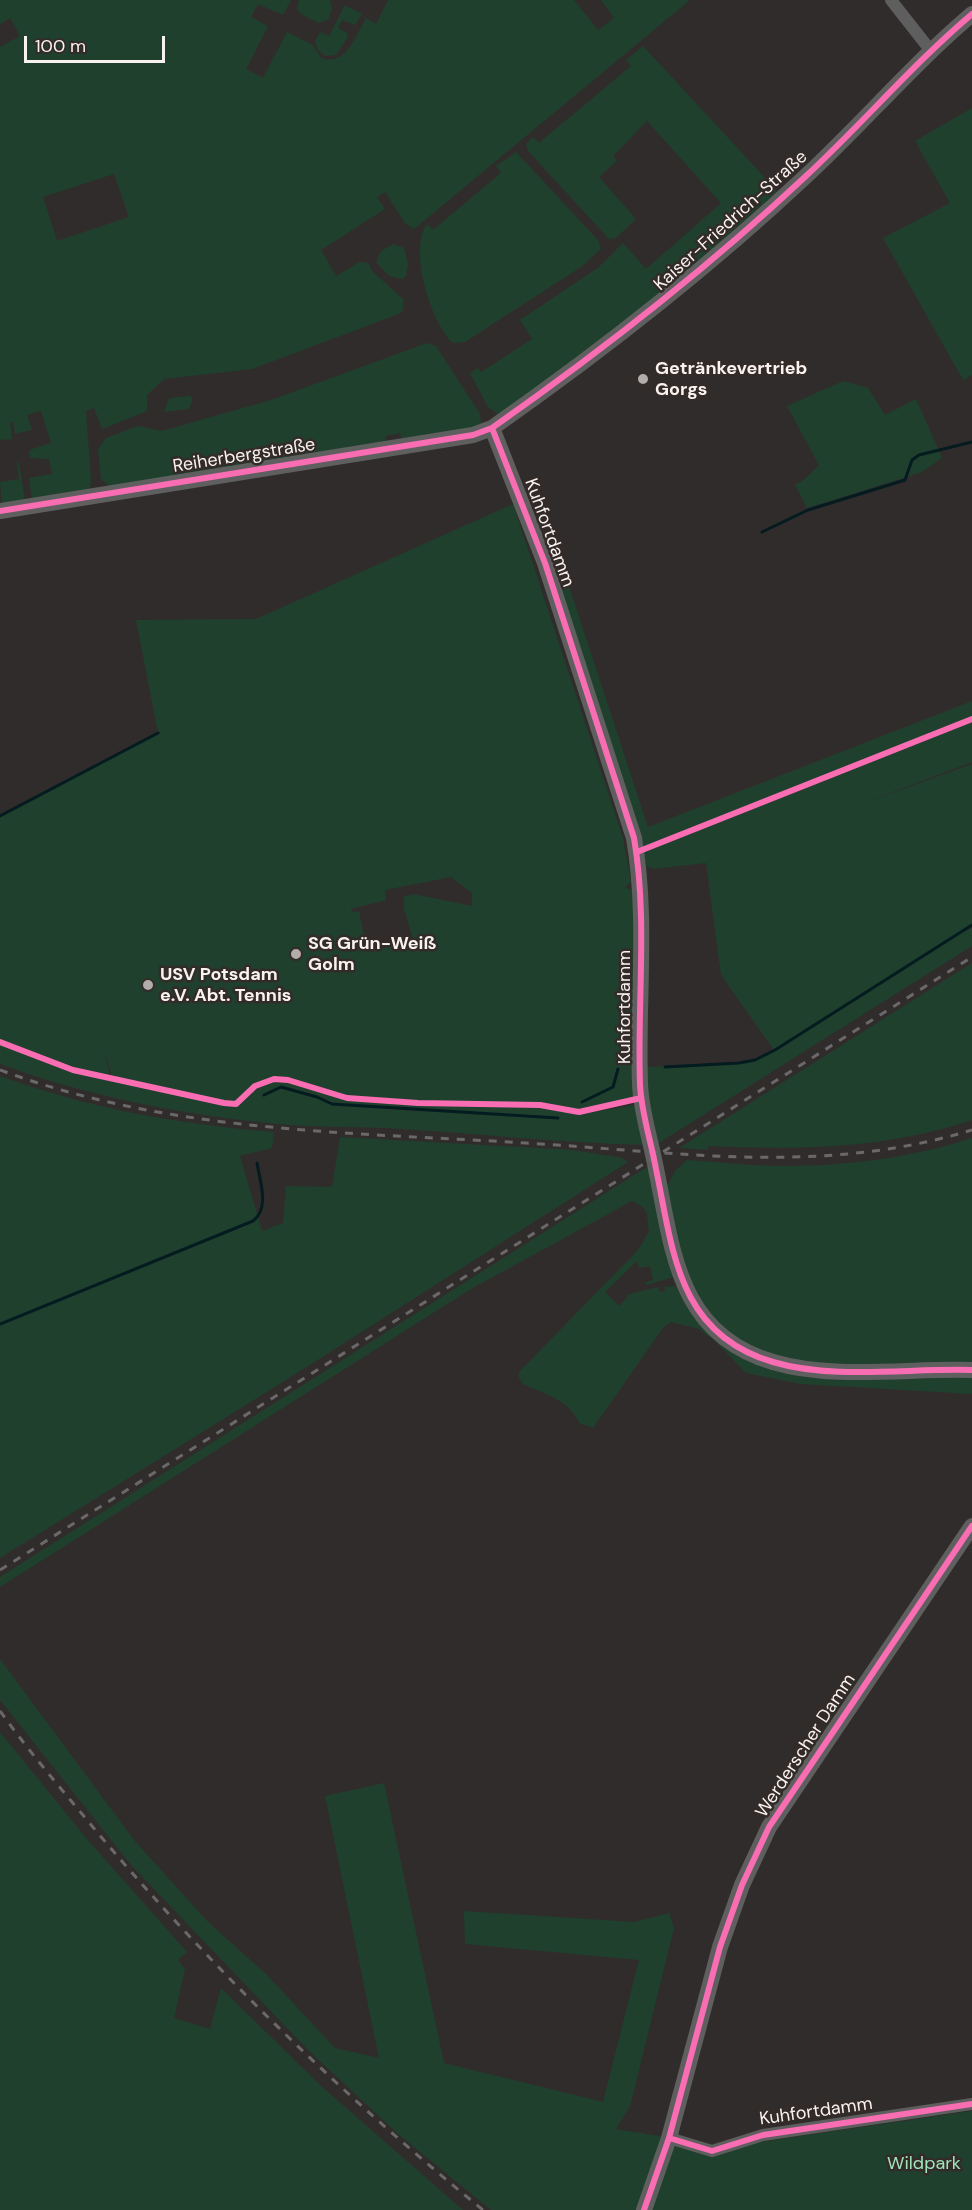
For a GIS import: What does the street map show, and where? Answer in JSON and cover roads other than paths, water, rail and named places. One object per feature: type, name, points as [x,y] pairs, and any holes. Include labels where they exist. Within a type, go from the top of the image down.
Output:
[{"type":"street","points":[[891,0],[931,51]]},
{"type":"street","name":"Kaiser-Friedrich-Straße","points":[[492,428],[635,324],[724,251],[808,174],[931,51],[972,14]]},
{"type":"street","name":"Reiherbergstraße","points":[[0,511],[473,435],[492,428]]},
{"type":"street","name":"Kuhfortdamm","points":[[492,428],[545,563],[634,838],[639,875],[640,1091],[681,1283],[707,1321],[722,1335],[770,1362],[796,1368],[831,1371],[972,1370]]},
{"type":"street","name":"Werderscher Damm","points":[[644,2210],[669,2138],[720,1947],[742,1885],[769,1827],[972,1526]]},
{"type":"street","name":"Kuhfortdamm","points":[[669,2138],[712,2151],[763,2135],[972,2104]]},
{"type":"waterway","points":[[762,532],[808,510],[905,480],[912,460],[919,455],[972,442]]},
{"type":"waterway","points":[[0,816],[158,733]]},
{"type":"waterway","points":[[665,1067],[755,1060],[775,1050],[972,925]]},
{"type":"waterway","points":[[582,1102],[613,1087],[618,1069]]},
{"type":"waterway","points":[[264,1095],[281,1087],[317,1097],[332,1104],[558,1118]]},
{"type":"waterway","points":[[0,1324],[253,1221],[258,1216],[263,1202],[257,1163]]},
{"type":"railway","points":[[0,1570],[972,957]]},
{"type":"railway","points":[[0,1070],[64,1091],[194,1118],[326,1132],[695,1155],[805,1157],[860,1153],[916,1144],[972,1130]]},
{"type":"railway","points":[[0,1711],[97,1832],[233,1982],[330,2077],[483,2210]]},
{"type":"place","name":"Getränkevertrieb Gorgs","points":[[643,379]]},
{"type":"place","name":"SG Grün-Weiß Golm","points":[[296,954]]},
{"type":"place","name":"USV Potsdam e.V. Abt. Tennis","points":[[148,985]]},
{"type":"park label","name":"Wildpark","points":[[924,2164]]}]
